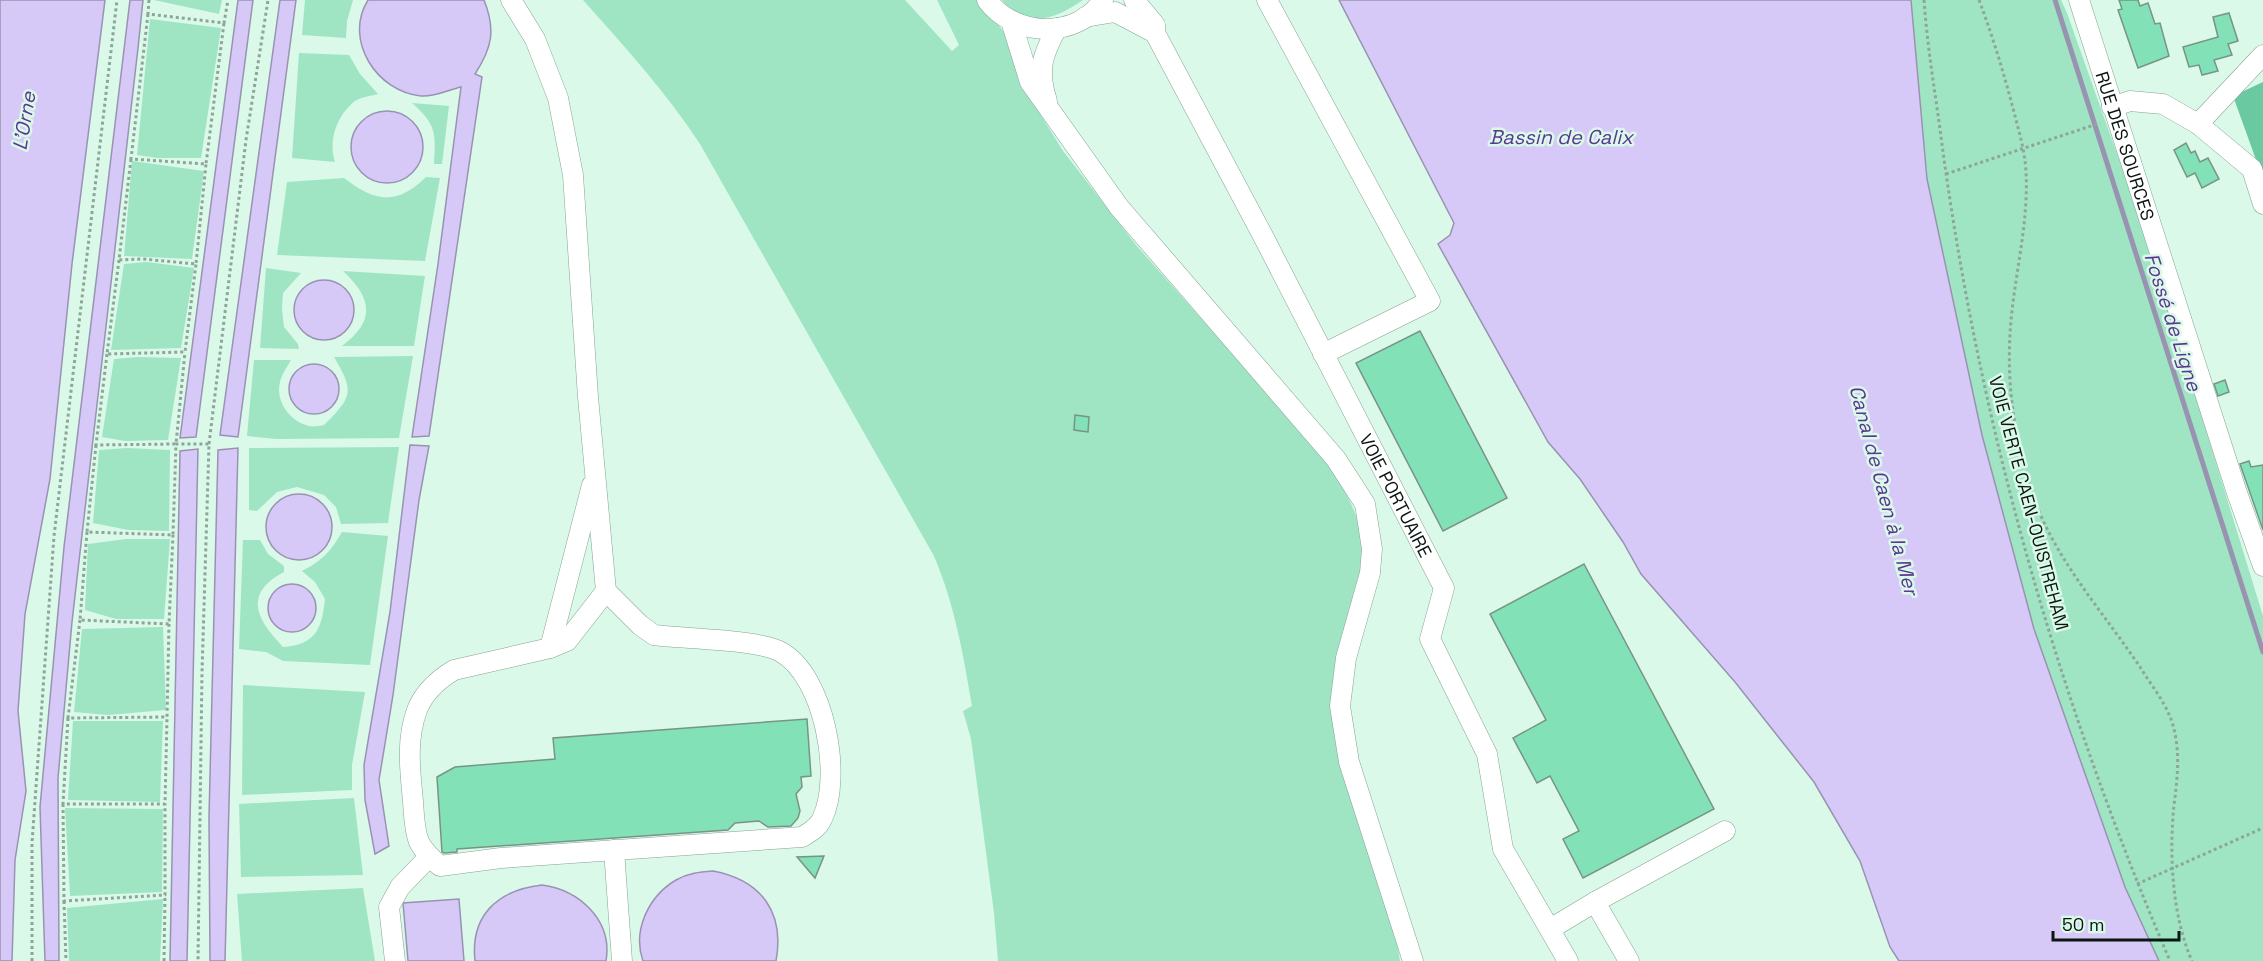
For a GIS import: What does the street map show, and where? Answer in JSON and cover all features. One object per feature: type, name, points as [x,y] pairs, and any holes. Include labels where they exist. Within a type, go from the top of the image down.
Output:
[{"type":"street","points":[[511,0],[535,39],[558,98],[573,175],[588,397],[606,591],[640,625],[654,635],[755,645],[779,651],[798,664],[818,699],[831,758],[830,789],[823,819],[802,837],[501,858],[440,866],[429,857],[420,844],[416,830],[408,756],[418,708],[440,678],[454,670],[550,648],[567,640],[606,591]]},
{"type":"street","points":[[987,0],[999,13],[1026,27],[1057,28],[1085,17],[1114,12],[1157,37]]},
{"type":"street","points":[[1085,17],[1103,0]]},
{"type":"street","name":"VOIE PORTUAIRE","points":[[1134,0],[1155,25],[1157,37],[1263,236],[1444,588],[1430,639],[1486,754],[1503,849],[1568,961]]},
{"type":"street","points":[[1267,0],[1430,301],[1323,354]]},
{"type":"street","name":"RUE DES SOURCES","points":[[2079,0],[2106,115],[2263,566]]},
{"type":"street","points":[[1011,21],[1030,82],[1119,207],[1336,459],[1365,504],[1372,549],[1370,573],[1346,658],[1340,706],[1349,762],[1413,961]]},
{"type":"street","points":[[1052,115],[1041,83],[1043,58],[1057,28]]},
{"type":"street","points":[[2198,124],[2263,55]]},
{"type":"street","points":[[2106,115],[2130,101],[2163,104],[2198,124],[2252,169],[2263,204]]},
{"type":"street","points":[[550,648],[595,470]]},
{"type":"street","points":[[1550,929],[1725,831]]},
{"type":"street","points":[[614,850],[622,961]]},
{"type":"street","points":[[394,961],[389,906],[400,888],[429,857]]},
{"type":"street","points":[[1595,902],[1629,961]]},
{"type":"path","points":[[32,961],[32,843],[54,536],[117,0]]},
{"type":"path","points":[[66,961],[63,804],[68,718],[80,620],[96,445],[149,0]]},
{"type":"path","points":[[164,961],[169,624],[176,444],[184,352],[206,164],[228,0]]},
{"type":"path","points":[[198,961],[202,672],[209,444],[246,140],[268,0]]},
{"type":"path","name":"VOIE VERTE CAEN-OUISTREHAM","points":[[1924,0],[1946,174],[1968,311],[2005,480],[2066,689],[2137,884],[2170,961]]},
{"type":"path","points":[[1979,0],[1998,54],[2023,148],[2026,197],[2010,332],[2009,362],[2010,389],[2017,435],[2028,483],[2059,554],[2116,631],[2160,698],[2175,732],[2178,766],[2174,806],[2175,896],[2192,961]]},
{"type":"path","points":[[148,14],[224,23]]},
{"type":"path","points":[[1946,174],[2066,134],[2106,115]]},
{"type":"path","points":[[131,159],[206,164]]},
{"type":"path","points":[[119,260],[143,259],[196,264]]},
{"type":"path","points":[[107,354],[184,352]]},
{"type":"path","points":[[96,445],[209,444]]},
{"type":"path","points":[[87,532],[173,535]]},
{"type":"path","points":[[80,620],[169,624]]},
{"type":"path","points":[[68,718],[167,717]]},
{"type":"path","points":[[63,804],[165,804]]},
{"type":"path","points":[[2137,884],[2263,828]]},
{"type":"path","points":[[64,901],[165,895]]},
{"type":"green space","points":[[154,0],[222,0],[219,14]]},
{"type":"green space","points":[[305,0],[353,0],[347,21],[346,38],[302,35]]},
{"type":"green space","points":[[583,0],[905,0],[952,51],[959,45],[937,0],[977,0],[1005,33],[1034,104],[1063,151],[1136,245],[1327,461],[1353,508],[1362,540],[1362,574],[1356,602],[1337,655],[1333,691],[1396,937],[1400,961],[998,961],[994,913],[971,739],[963,711],[972,706],[953,611],[934,556],[700,144],[659,88]]},
{"type":"green space","points":[[1002,0],[1083,0],[1052,16],[1031,18],[1011,9]]},
{"type":"green space","points":[[1911,0],[2061,0],[2067,13],[2148,241],[2263,616],[2263,961],[2159,961],[2125,887],[2034,629],[1982,435],[1927,179]]},
{"type":"green space","points":[[150,19],[221,28],[201,158],[157,158],[137,155]]},
{"type":"green space","points":[[299,53],[349,55],[360,74],[378,94],[355,101],[343,113],[334,137],[335,162],[292,158]]},
{"type":"green space","points":[[2263,82],[2263,179],[2233,96]]},
{"type":"green space","points":[[412,103],[449,106],[442,164],[434,164],[435,144],[430,123]]},
{"type":"green space","points":[[132,161],[204,171],[192,259],[124,256]]},
{"type":"green space","points":[[426,177],[440,178],[425,261],[277,255],[287,182],[344,178],[366,192],[385,197],[405,193]]},
{"type":"green space","points":[[147,262],[194,268],[181,348],[111,350],[124,264]]},
{"type":"green space","points":[[266,268],[301,273],[283,293],[282,309],[284,327],[298,344],[299,349],[260,348]]},
{"type":"green space","points":[[343,271],[425,276],[414,346],[342,346],[361,328],[366,309],[360,291]]},
{"type":"green space","points":[[413,356],[399,438],[276,439],[247,436],[254,360],[291,360],[280,382],[282,403],[296,420],[302,424],[314,426],[324,425],[340,407],[347,394],[345,378],[334,357]]},
{"type":"green space","points":[[181,358],[168,440],[125,441],[102,437],[114,359]]},
{"type":"green space","points":[[399,447],[388,523],[341,524],[336,507],[324,495],[297,487],[277,492],[257,511],[249,510],[249,448]]},
{"type":"green space","points":[[127,448],[170,450],[169,531],[128,530],[93,523],[99,450]]},
{"type":"green space","points":[[342,532],[388,536],[370,665],[283,661],[266,652],[239,649],[243,540],[260,540],[268,554],[284,566],[284,572],[262,589],[258,598],[258,608],[266,627],[283,647],[294,646],[310,639],[319,626],[325,599],[315,582],[302,571],[325,555]]},
{"type":"green space","points":[[126,539],[170,539],[164,619],[116,619],[85,610],[88,544]]},
{"type":"green space","points":[[163,627],[166,710],[108,715],[74,712],[82,629]]},
{"type":"green space","points":[[243,685],[365,692],[352,765],[352,790],[242,795]]},
{"type":"green space","points":[[73,721],[163,721],[160,802],[68,800]]},
{"type":"green space","points":[[354,798],[363,875],[241,877],[239,804]]},
{"type":"green space","points":[[65,808],[163,809],[162,892],[70,896]]},
{"type":"green space","points":[[363,888],[375,961],[242,961],[237,894]]},
{"type":"green space","points":[[163,899],[160,961],[69,961],[67,908]]},
{"type":"water","name":"L'Orne","points":[[0,0],[105,0],[72,264],[50,479],[25,614],[18,711],[26,791],[15,860],[12,961],[0,961]]},
{"type":"water","points":[[130,0],[143,0],[72,622],[58,778],[59,961],[45,961],[40,807],[64,547]]},
{"type":"water","points":[[238,0],[253,0],[196,437],[180,438]]},
{"type":"water","points":[[280,0],[296,0],[238,437],[220,435]]},
{"type":"water","points":[[368,0],[484,0],[490,21],[488,47],[475,74],[482,77],[429,436],[412,437],[461,87],[421,96],[391,85],[378,74],[362,47],[361,15]]},
{"type":"water","points":[[1339,0],[1911,0],[1927,179],[1982,435],[2034,629],[2125,887],[2159,961],[1899,961],[1890,947],[1860,861],[1814,782],[1735,682],[1641,574],[1623,542],[1580,479],[1548,442],[1438,244],[1450,235],[1454,223]]},
{"type":"water","points":[[387,111],[407,117],[417,127],[423,147],[417,167],[407,177],[387,183],[367,177],[357,167],[351,147],[357,127],[367,117]]},
{"type":"water","points":[[324,280],[341,285],[349,293],[354,310],[349,327],[341,335],[324,340],[307,335],[299,327],[294,310],[299,293],[307,285]]},
{"type":"water","points":[[314,364],[332,371],[339,389],[332,407],[314,414],[296,407],[289,389],[296,371]]},
{"type":"water","points":[[410,445],[429,446],[419,500],[393,695],[379,780],[389,846],[375,854],[365,800],[364,765],[390,612]]},
{"type":"water","points":[[238,448],[225,961],[210,961],[209,817],[218,450]]},
{"type":"water","points":[[198,449],[187,961],[170,961],[180,451]]},
{"type":"water","points":[[299,494],[312,497],[322,504],[329,514],[332,527],[329,540],[322,550],[312,557],[299,560],[286,557],[276,550],[269,540],[266,527],[269,514],[276,504],[286,497]]},
{"type":"water","points":[[287,584],[297,584],[309,591],[316,603],[316,613],[309,625],[297,632],[287,632],[272,621],[268,613],[268,603],[279,588]]},
{"type":"water","points":[[713,871],[730,875],[744,882],[766,901],[773,913],[777,928],[776,961],[643,961],[640,949],[641,926],[651,904],[658,895],[676,880],[694,873]]},
{"type":"water","points":[[542,885],[569,893],[580,900],[599,920],[607,946],[606,961],[475,961],[477,930],[482,918],[490,908],[500,899],[512,893]]},
{"type":"water","points":[[459,899],[464,961],[408,961],[403,903]]},
{"type":"building","points":[[2119,0],[2138,0],[2140,6],[2148,3],[2155,24],[2160,23],[2169,56],[2138,68],[2118,10],[2122,9]]},
{"type":"building","points":[[2229,13],[2238,41],[2228,44],[2232,55],[2214,60],[2218,71],[2202,75],[2199,65],[2189,67],[2183,47],[2218,37],[2213,17]]},
{"type":"building","points":[[2186,143],[2191,153],[2195,151],[2200,162],[2208,158],[2219,179],[2202,188],[2195,173],[2187,177],[2174,150]]},
{"type":"building","points":[[1420,331],[1507,498],[1443,531],[1356,363]]},
{"type":"building","points":[[2225,380],[2229,392],[2218,396],[2214,384]]},
{"type":"building","points":[[1075,415],[1089,417],[1088,432],[1074,430]]},
{"type":"building","points":[[2249,461],[2251,467],[2263,465],[2263,530],[2240,464]]},
{"type":"building","points":[[1584,564],[1714,809],[1583,878],[1563,839],[1579,831],[1550,776],[1537,783],[1513,738],[1546,720],[1490,614]]},
{"type":"building","points":[[807,719],[811,776],[801,777],[802,787],[796,794],[800,811],[798,818],[791,826],[768,827],[759,821],[735,823],[728,830],[457,849],[457,852],[442,852],[437,777],[455,767],[555,759],[553,738]]},
{"type":"building","points":[[824,856],[815,878],[797,857]]},
{"type":"waterway","name":"Fossé de Ligne","points":[[2055,0],[2263,652]]},
{"type":"water label","name":"Bassin de Calix","points":[[1561,137]]},
{"type":"water label","name":"Canal de Caen à la Mer","points":[[1884,490]]}]
